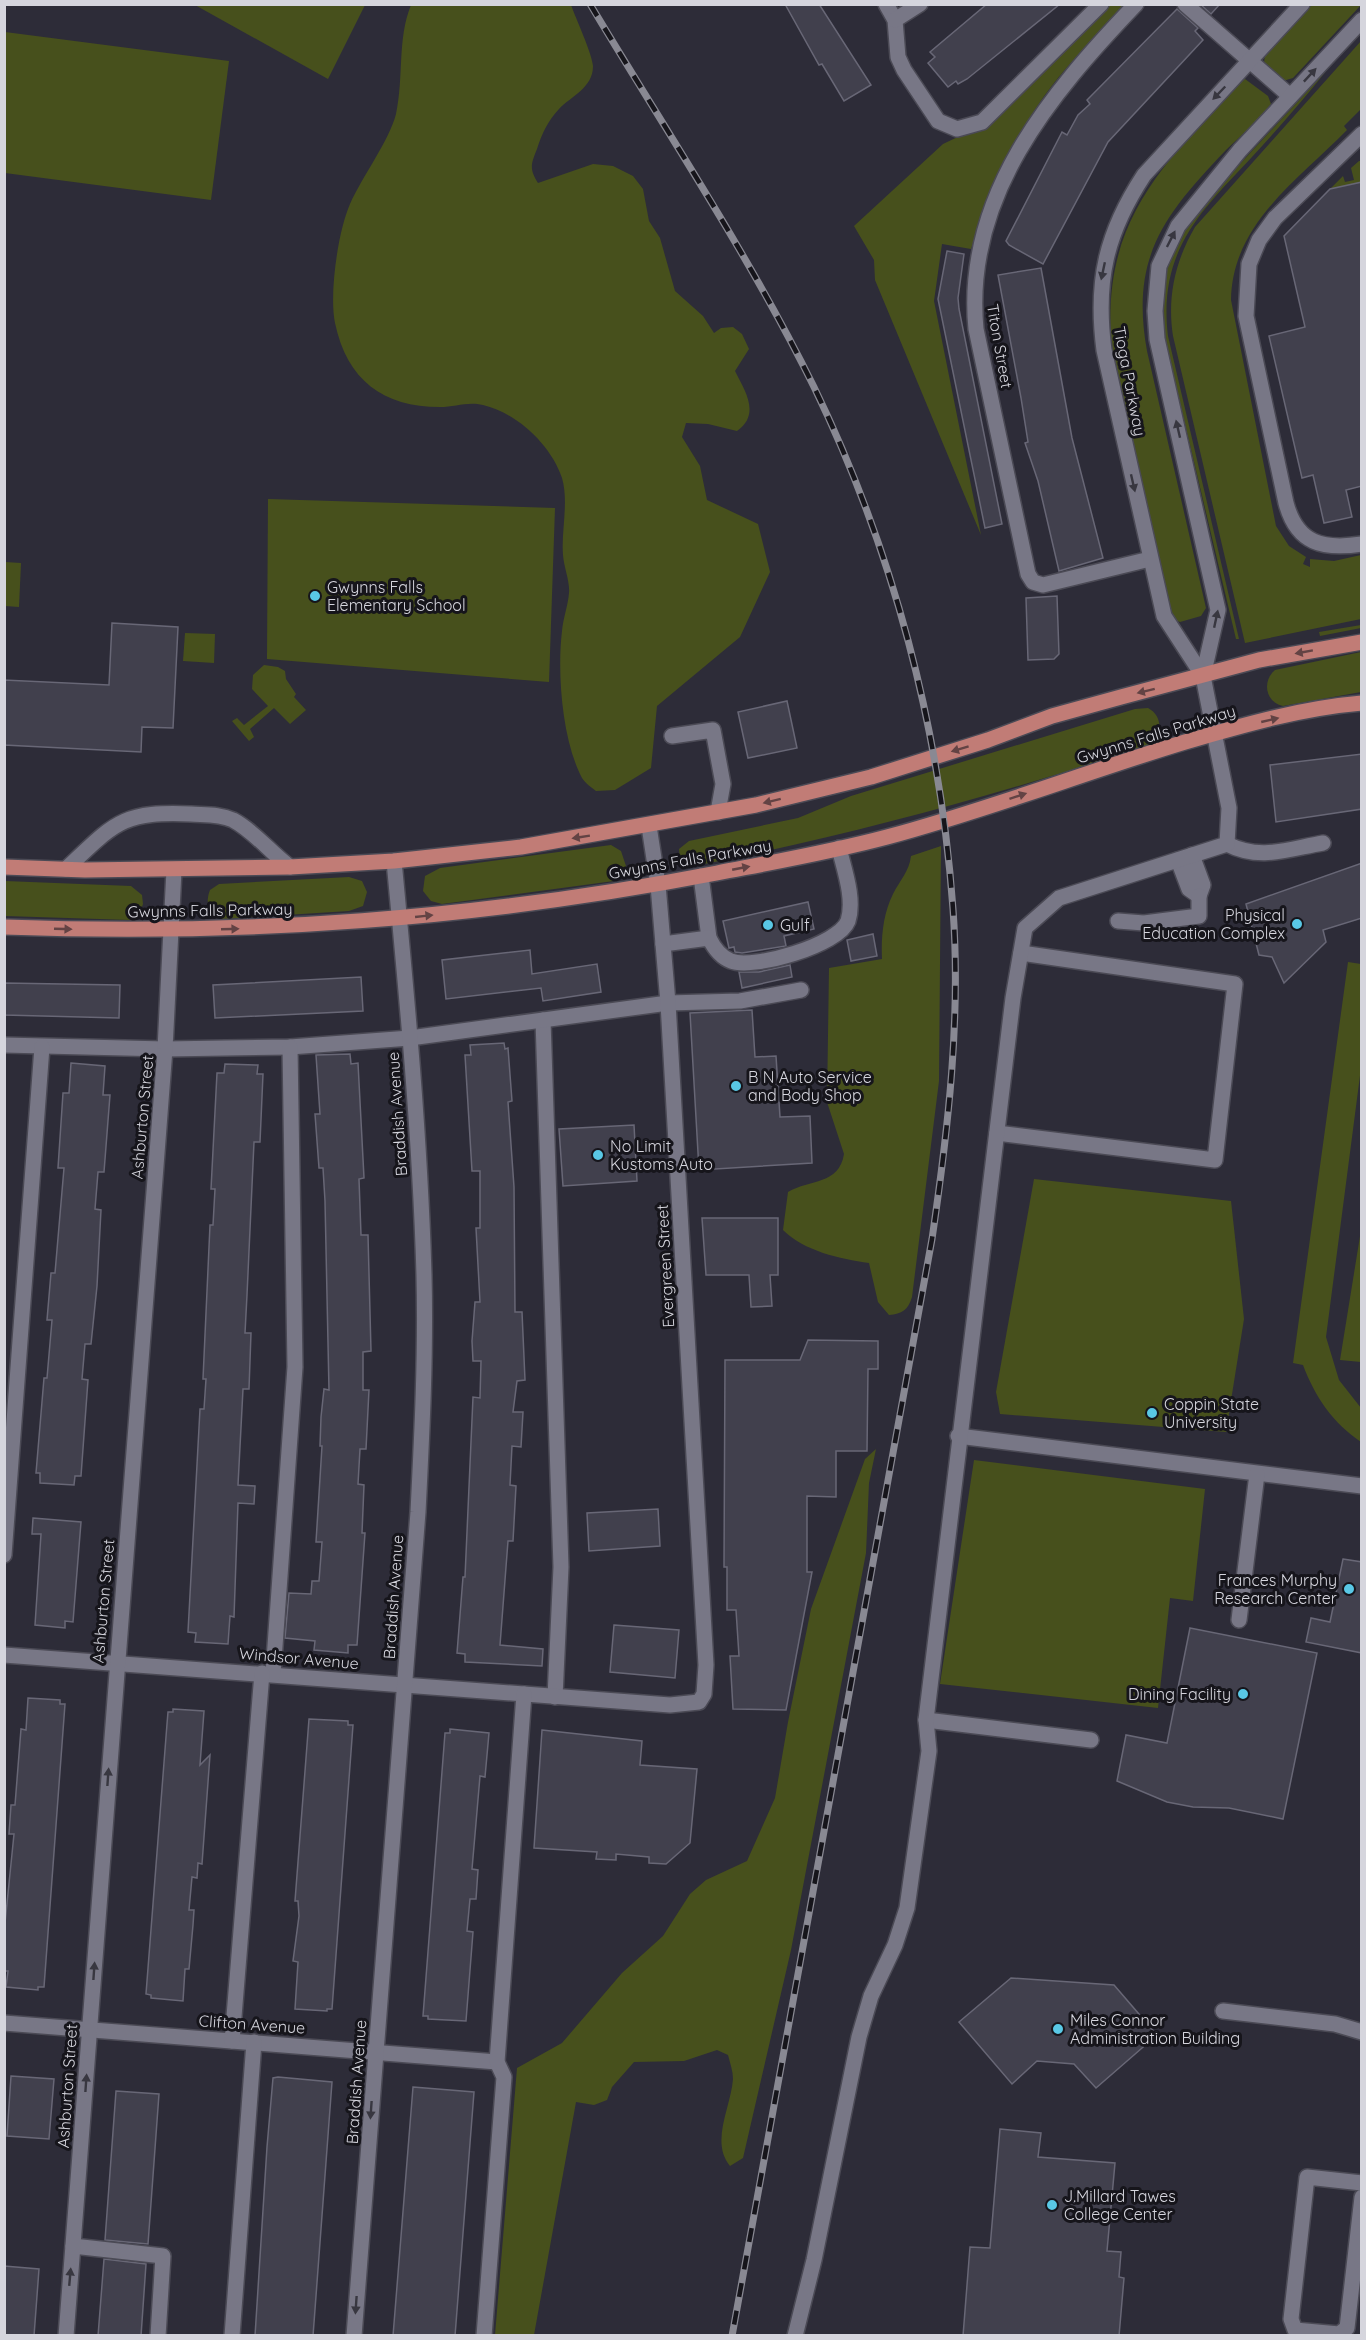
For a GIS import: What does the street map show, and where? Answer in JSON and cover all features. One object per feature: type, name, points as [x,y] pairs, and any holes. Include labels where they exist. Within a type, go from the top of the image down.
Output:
[{"type":"main road","points":[[4,867],[174,870],[290,867],[394,861],[521,848],[718,813],[871,777],[1052,717],[1259,660],[1362,642]]},
{"type":"main road","name":"Gwynns Falls Parkway","points":[[4,927],[171,931],[281,928],[399,919],[658,885],[910,831],[1213,734],[1328,706],[1362,703]]},
{"type":"street","points":[[886,4],[895,20],[898,57],[904,70],[938,121],[950,128],[963,129],[982,122],[1101,4]]},
{"type":"street","points":[[895,20],[920,4]]},
{"type":"street","name":"Titon Street","points":[[1136,4],[1054,95],[1012,165],[985,225],[973,299],[976,329],[1028,574],[1033,582],[1043,585],[1150,559]]},
{"type":"street","points":[[1185,4],[1290,96]]},
{"type":"street","name":"Tioga Parkway","points":[[1203,676],[1164,616],[1104,350],[1099,314],[1100,283],[1116,226],[1128,200],[1144,175],[1302,4]]},
{"type":"street","name":"Tioga Parkway","points":[[1227,844],[1229,808],[1203,676],[1218,610],[1157,339],[1155,311],[1159,266],[1178,226],[1190,208],[1290,96],[1362,20]]},
{"type":"street","points":[[1362,134],[1275,218],[1259,240],[1250,264],[1246,305],[1250,344],[1286,503],[1294,527],[1305,537],[1320,544],[1341,548],[1362,544]]},
{"type":"street","points":[[672,736],[713,730],[723,784],[718,813]]},
{"type":"street","points":[[66,868],[119,822],[140,815],[183,814],[220,816],[233,820],[290,867]]},
{"type":"street","name":"Evergreen Street","points":[[649,826],[658,885],[668,1003],[706,1665],[704,1694],[699,1702]]},
{"type":"street","points":[[795,2336],[814,2260],[859,2037],[871,1996],[895,1945],[907,1908],[929,1751],[926,1720],[958,1436],[1025,928],[1059,898],[1227,844],[1244,853],[1260,854],[1323,843]]},
{"type":"street","points":[[701,876],[709,938],[719,954],[731,961],[746,963],[826,942],[847,923],[848,886],[839,848]]},
{"type":"street","points":[[1118,921],[1144,923],[1198,916],[1199,896],[1189,889],[1185,857]]},
{"type":"street","name":"Braddish Avenue","points":[[354,2336],[418,1512],[424,1383],[421,1209],[410,1038],[394,861]]},
{"type":"street","name":"Ashburton Street","points":[[66,2336],[116,1662],[165,1049],[174,870]]},
{"type":"street","points":[[663,944],[709,938]]},
{"type":"street","points":[[997,1133],[1215,1161],[1234,984],[1021,953]]},
{"type":"street","points":[[4,1045],[165,1049],[290,1047],[410,1038],[668,1003],[740,1001],[801,990]]},
{"type":"street","points":[[543,1020],[561,1567],[555,1697]]},
{"type":"street","points":[[4,1555],[42,1047]]},
{"type":"street","points":[[232,2041],[295,1366],[290,1047]]},
{"type":"street","points":[[958,1436],[1362,1486]]},
{"type":"street","points":[[1239,1620],[1257,1474]]},
{"type":"street","name":"Windsor Avenue","points":[[4,1655],[670,1705],[699,1702]]},
{"type":"street","points":[[484,2336],[504,2077],[497,2062],[524,1694]]},
{"type":"street","points":[[926,1720],[1091,1740]]},
{"type":"street","points":[[1222,2011],[1335,2024],[1362,2032]]},
{"type":"street","name":"Clifton Avenue","points":[[4,2023],[497,2062]]},
{"type":"street","points":[[232,2336],[254,2042]]},
{"type":"street","points":[[1362,2183],[1307,2177],[1291,2319],[1295,2330],[1339,2334],[1347,2328],[1356,2293],[1362,2197]]},
{"type":"street","points":[[73,2246],[163,2256],[158,2336]]},
{"type":"green space","points":[[195,5],[365,5],[328,79]]},
{"type":"green space","points":[[411,5],[571,5],[590,53],[592,74],[585,86],[559,109],[546,128],[532,163],[535,178],[538,183],[593,164],[613,166],[633,176],[643,189],[649,221],[660,238],[675,291],[703,316],[714,333],[721,328],[733,327],[742,334],[749,349],[735,371],[749,402],[750,410],[744,424],[737,431],[708,424],[686,423],[682,437],[700,466],[707,500],[758,524],[770,572],[740,637],[657,706],[651,768],[615,790],[596,791],[583,780],[575,762],[566,726],[560,666],[563,626],[569,593],[563,555],[565,497],[562,478],[550,454],[531,432],[496,409],[472,404],[420,406],[401,402],[385,395],[358,375],[348,360],[335,323],[334,280],[342,230],[355,193],[393,125],[400,86],[404,31]]},
{"type":"green space","points":[[1109,5],[1127,5],[1066,68],[1030,117],[997,181],[971,249],[942,244],[934,301],[981,535],[875,280],[874,260],[854,226],[943,144],[991,121],[1010,106]]},
{"type":"green space","points":[[1312,5],[1361,5],[1293,78],[1283,81],[1264,63],[1265,54]]},
{"type":"green space","points":[[5,32],[229,61],[211,200],[5,173]]},
{"type":"green space","points":[[1361,41],[1361,109],[1344,126],[1347,130],[1289,186],[1255,226],[1243,248],[1234,273],[1231,300],[1276,526],[1289,546],[1306,557],[1303,564],[1310,567],[1310,559],[1334,561],[1361,555],[1361,619],[1245,643],[1173,336],[1171,308],[1174,280],[1182,253],[1195,227]]},
{"type":"green space","points":[[1327,70],[1199,216],[1176,257],[1169,280],[1168,336],[1239,639],[1236,639],[1163,331],[1164,278],[1177,239],[1199,208]]},
{"type":"green space","points":[[1245,79],[1268,96],[1271,104],[1204,173],[1169,217],[1148,263],[1143,289],[1143,318],[1147,351],[1206,608],[1201,616],[1180,622],[1172,619],[1113,363],[1110,315],[1114,274],[1123,238],[1138,206],[1158,175],[1209,114],[1240,81]]},
{"type":"green space","points":[[1361,161],[1361,182],[1330,189],[1343,176],[1345,182],[1354,180],[1351,168]]},
{"type":"green space","points":[[268,499],[555,508],[549,682],[267,659]]},
{"type":"green space","points":[[5,562],[21,563],[19,607],[5,606]]},
{"type":"green space","points":[[1361,625],[1361,628],[1320,636],[1319,632]]},
{"type":"green space","points":[[185,633],[215,634],[214,663],[183,661]]},
{"type":"green space","points":[[1361,652],[1361,692],[1283,706],[1277,704],[1269,696],[1268,680],[1275,670]]},
{"type":"green space","points":[[264,665],[278,667],[285,671],[286,679],[296,694],[294,697],[306,710],[290,724],[274,708],[250,729],[254,737],[249,741],[232,721],[237,718],[244,725],[268,706],[252,689],[253,675]]},
{"type":"green space","points":[[1148,708],[1153,711],[1160,726],[1157,736],[1150,745],[981,797],[810,841],[694,866],[680,859],[679,849],[689,841],[798,818],[851,796],[1135,709]]},
{"type":"green space","points":[[611,845],[621,851],[626,866],[624,875],[614,881],[442,904],[431,901],[423,891],[425,876],[440,868]]},
{"type":"green space","points":[[941,846],[939,1081],[912,1297],[904,1310],[898,1314],[889,1315],[878,1302],[869,1263],[812,1249],[783,1230],[788,1192],[830,1176],[841,1164],[844,1154],[827,1102],[829,968],[882,959],[882,934],[887,909],[911,856]]},
{"type":"green space","points":[[349,877],[362,881],[367,892],[363,906],[349,911],[222,919],[211,912],[208,904],[210,890],[219,884]]},
{"type":"green space","points":[[5,881],[131,886],[142,895],[143,904],[138,918],[130,920],[5,916]]},
{"type":"green space","points":[[1348,962],[1361,964],[1361,1068],[1326,1337],[1339,1380],[1361,1408],[1361,1442],[1351,1435],[1326,1408],[1313,1388],[1303,1365],[1293,1363]]},
{"type":"green space","points":[[1034,1179],[1231,1201],[1244,1319],[1226,1432],[1000,1414],[996,1392]]},
{"type":"green space","points":[[1361,1230],[1361,1362],[1340,1360]]},
{"type":"green space","points":[[876,1449],[869,1483],[866,1553],[791,1950],[743,2158],[730,2166],[724,2157],[723,2124],[733,2076],[728,2055],[717,2050],[684,2061],[634,2062],[612,2087],[607,2100],[594,2105],[576,2102],[534,2335],[495,2335],[517,2068],[562,2043],[622,1973],[663,1936],[690,1894],[706,1880],[747,1861],[775,1798],[811,1609],[865,1459]]},
{"type":"green space","points":[[974,1460],[1205,1489],[1193,1601],[1170,1598],[1158,1708],[940,1684]]},
{"type":"building","points":[[785,4],[819,4],[871,85],[844,101],[822,64],[819,65]]},
{"type":"building","points":[[987,4],[1060,4],[967,79],[958,84],[956,81],[948,87],[928,63],[935,57],[930,52]]},
{"type":"building","points":[[1200,4],[1220,4],[1211,14]]},
{"type":"building","points":[[1177,9],[1198,28],[1195,31],[1203,40],[1108,142],[1043,264],[1009,245],[1006,241],[1062,132],[1067,135],[1078,115],[1090,104],[1087,100]]},
{"type":"building","points":[[1362,182],[1362,486],[1346,490],[1352,517],[1324,523],[1313,475],[1302,478],[1269,336],[1305,327],[1284,236],[1330,189]]},
{"type":"building","points":[[947,251],[964,254],[958,298],[959,309],[1002,524],[985,528],[938,299]]},
{"type":"building","points":[[1041,268],[1072,438],[1103,558],[1059,571],[1038,481],[1025,443],[1028,442],[1021,398],[998,275]]},
{"type":"building","points":[[1057,596],[1059,654],[1054,659],[1028,660],[1026,598]]},
{"type":"building","points":[[112,623],[178,627],[173,728],[142,727],[141,752],[4,745],[4,680],[109,685]]},
{"type":"building","points":[[787,701],[797,748],[748,758],[738,712]]},
{"type":"building","points":[[1362,754],[1362,809],[1276,822],[1270,765]]},
{"type":"building","name":"Physical Education Complex","points":[[1362,863],[1362,918],[1323,930],[1326,942],[1284,983],[1272,957],[1259,955],[1246,904]]},
{"type":"building","name":"Gulf","points":[[808,902],[814,929],[784,936],[786,946],[742,953],[735,952],[734,947],[729,948],[723,921]]},
{"type":"building","points":[[873,934],[877,956],[851,961],[847,940]]},
{"type":"building","points":[[530,950],[532,974],[597,964],[601,992],[543,1001],[541,988],[446,999],[442,960]]},
{"type":"building","points":[[790,965],[792,977],[742,988],[739,972],[759,972]]},
{"type":"building","points":[[361,977],[363,1011],[215,1018],[213,985]]},
{"type":"building","points":[[4,983],[120,985],[119,1018],[4,1015]]},
{"type":"building","points":[[752,1010],[755,1057],[776,1056],[780,1117],[810,1116],[812,1163],[699,1170],[690,1013]]},
{"type":"building","points":[[504,1043],[505,1049],[508,1048],[512,1101],[508,1102],[514,1187],[515,1312],[522,1312],[525,1380],[517,1381],[513,1412],[523,1412],[521,1447],[512,1446],[510,1485],[516,1486],[513,1541],[508,1541],[500,1645],[543,1649],[542,1666],[465,1662],[465,1654],[457,1653],[463,1577],[465,1577],[473,1397],[480,1398],[481,1361],[473,1361],[472,1341],[475,1302],[480,1302],[476,1228],[480,1228],[480,1171],[472,1171],[465,1055],[471,1055],[470,1045]]},
{"type":"building","points":[[350,1054],[351,1064],[358,1063],[364,1178],[359,1179],[361,1235],[368,1235],[371,1351],[363,1352],[363,1390],[369,1390],[366,1449],[360,1449],[358,1484],[364,1485],[362,1533],[365,1533],[357,1645],[348,1645],[348,1653],[314,1650],[315,1641],[285,1638],[289,1593],[311,1594],[312,1581],[319,1581],[322,1542],[316,1542],[322,1446],[320,1446],[321,1417],[324,1389],[329,1390],[325,1201],[323,1168],[319,1168],[315,1114],[320,1114],[316,1055]]},
{"type":"building","points":[[71,1063],[105,1066],[103,1095],[110,1095],[104,1172],[98,1172],[95,1209],[101,1210],[97,1286],[91,1344],[85,1344],[82,1379],[88,1380],[81,1476],[75,1476],[74,1485],[40,1483],[40,1473],[36,1473],[44,1378],[47,1378],[52,1320],[47,1320],[51,1273],[55,1273],[64,1168],[58,1168],[63,1093],[69,1093]]},
{"type":"building","points":[[225,1064],[258,1065],[257,1074],[263,1074],[260,1142],[254,1142],[245,1333],[251,1333],[249,1389],[243,1389],[238,1485],[255,1486],[254,1504],[238,1503],[234,1617],[230,1616],[228,1644],[195,1642],[196,1633],[188,1632],[200,1409],[204,1409],[206,1379],[203,1379],[210,1225],[213,1225],[215,1189],[211,1189],[217,1073],[224,1073]]},
{"type":"building","name":"No Limit Kustoms Auto","points":[[634,1125],[637,1181],[563,1186],[559,1129]]},
{"type":"building","points":[[702,1218],[778,1218],[778,1275],[770,1275],[772,1306],[751,1307],[749,1275],[706,1275]]},
{"type":"building","points":[[808,1340],[878,1341],[878,1369],[868,1369],[867,1451],[836,1451],[836,1497],[807,1496],[807,1572],[812,1572],[786,1710],[733,1709],[730,1656],[739,1656],[736,1610],[727,1610],[727,1567],[724,1567],[725,1360],[800,1360]]},
{"type":"building","points":[[658,1509],[660,1546],[589,1551],[587,1513]]},
{"type":"building","points":[[33,1518],[81,1522],[73,1622],[65,1621],[65,1628],[35,1625],[41,1534],[32,1534]]},
{"type":"building","name":"Frances Murphy Research Center","points":[[1343,1559],[1362,1562],[1362,1653],[1306,1642],[1311,1618],[1330,1622]]},
{"type":"building","points":[[614,1625],[679,1630],[675,1678],[610,1672]]},
{"type":"building","name":"Dining Facility","points":[[1190,1628],[1317,1653],[1283,1819],[1229,1808],[1193,1807],[1167,1802],[1117,1781],[1126,1735],[1167,1743]]},
{"type":"building","points":[[28,1698],[60,1700],[60,1704],[65,1704],[44,1987],[38,1987],[38,1990],[6,1987],[8,1971],[4,1971],[4,1933],[14,1834],[9,1834],[11,1805],[15,1805],[21,1729],[26,1730]]},
{"type":"building","points":[[173,1709],[204,1711],[200,1765],[210,1755],[202,1864],[198,1863],[197,1878],[192,1877],[189,1910],[194,1910],[193,1925],[189,1969],[185,1969],[183,2001],[151,1998],[151,1995],[146,1994],[168,1712],[173,1712]]},
{"type":"building","points":[[309,1719],[348,1721],[348,1725],[353,1725],[332,2009],[327,2009],[327,2011],[295,2009],[298,1962],[293,1961],[299,1916],[298,1901],[295,1901]]},
{"type":"building","points":[[450,1729],[489,1733],[485,1777],[480,1776],[472,1869],[478,1870],[476,1899],[470,1899],[467,1931],[473,1932],[466,2021],[428,2019],[428,2016],[423,2016],[445,1733],[450,1733]]},
{"type":"building","points":[[542,1730],[642,1741],[640,1765],[697,1769],[690,1843],[666,1864],[649,1863],[649,1857],[616,1854],[616,1860],[596,1859],[597,1852],[534,1848]]},
{"type":"building","name":"Miles Connor Administration Building","points":[[1011,1978],[1114,1985],[1157,2035],[1096,2088],[1074,2064],[1037,2061],[1012,2084],[959,2022]]},
{"type":"building","points":[[11,2076],[54,2079],[49,2139],[7,2136]]},
{"type":"building","points":[[273,2078],[332,2082],[313,2336],[255,2336]]},
{"type":"building","points":[[413,2087],[474,2092],[455,2336],[393,2336]]},
{"type":"building","points":[[116,2091],[159,2094],[148,2244],[105,2240]]},
{"type":"building","name":"J.Millard Tawes College Center","points":[[1000,2129],[1041,2133],[1038,2157],[1115,2163],[1107,2251],[1121,2252],[1119,2277],[1124,2278],[1119,2336],[963,2336],[970,2247],[990,2248]]},
{"type":"building","points":[[104,2259],[146,2264],[141,2336],[98,2336]]},
{"type":"building","points":[[4,2266],[39,2269],[34,2336],[4,2336]]},
{"type":"railway","points":[[590,4],[762,289],[814,387],[842,449],[889,576],[924,707],[947,841],[953,909],[955,992],[952,1074],[932,1239],[732,2336]]},
{"type":"place","name":"Gwynns Falls Elementary School","points":[[315,596]]},
{"type":"place","name":"Physical Education Complex","points":[[1297,924]]},
{"type":"place","name":"Gulf","points":[[768,925]]},
{"type":"place","name":"B N Auto Service and Body Shop","points":[[736,1086]]},
{"type":"place","name":"No Limit Kustoms Auto","points":[[598,1155]]},
{"type":"place","name":"Coppin State University","points":[[1152,1413]]},
{"type":"place","name":"Frances Murphy Research Center","points":[[1349,1589]]},
{"type":"place","name":"Dining Facility","points":[[1243,1694]]},
{"type":"place","name":"Miles Connor Administration Building","points":[[1058,2029]]},
{"type":"place","name":"J.Millard Tawes College Center","points":[[1052,2205]]}]
